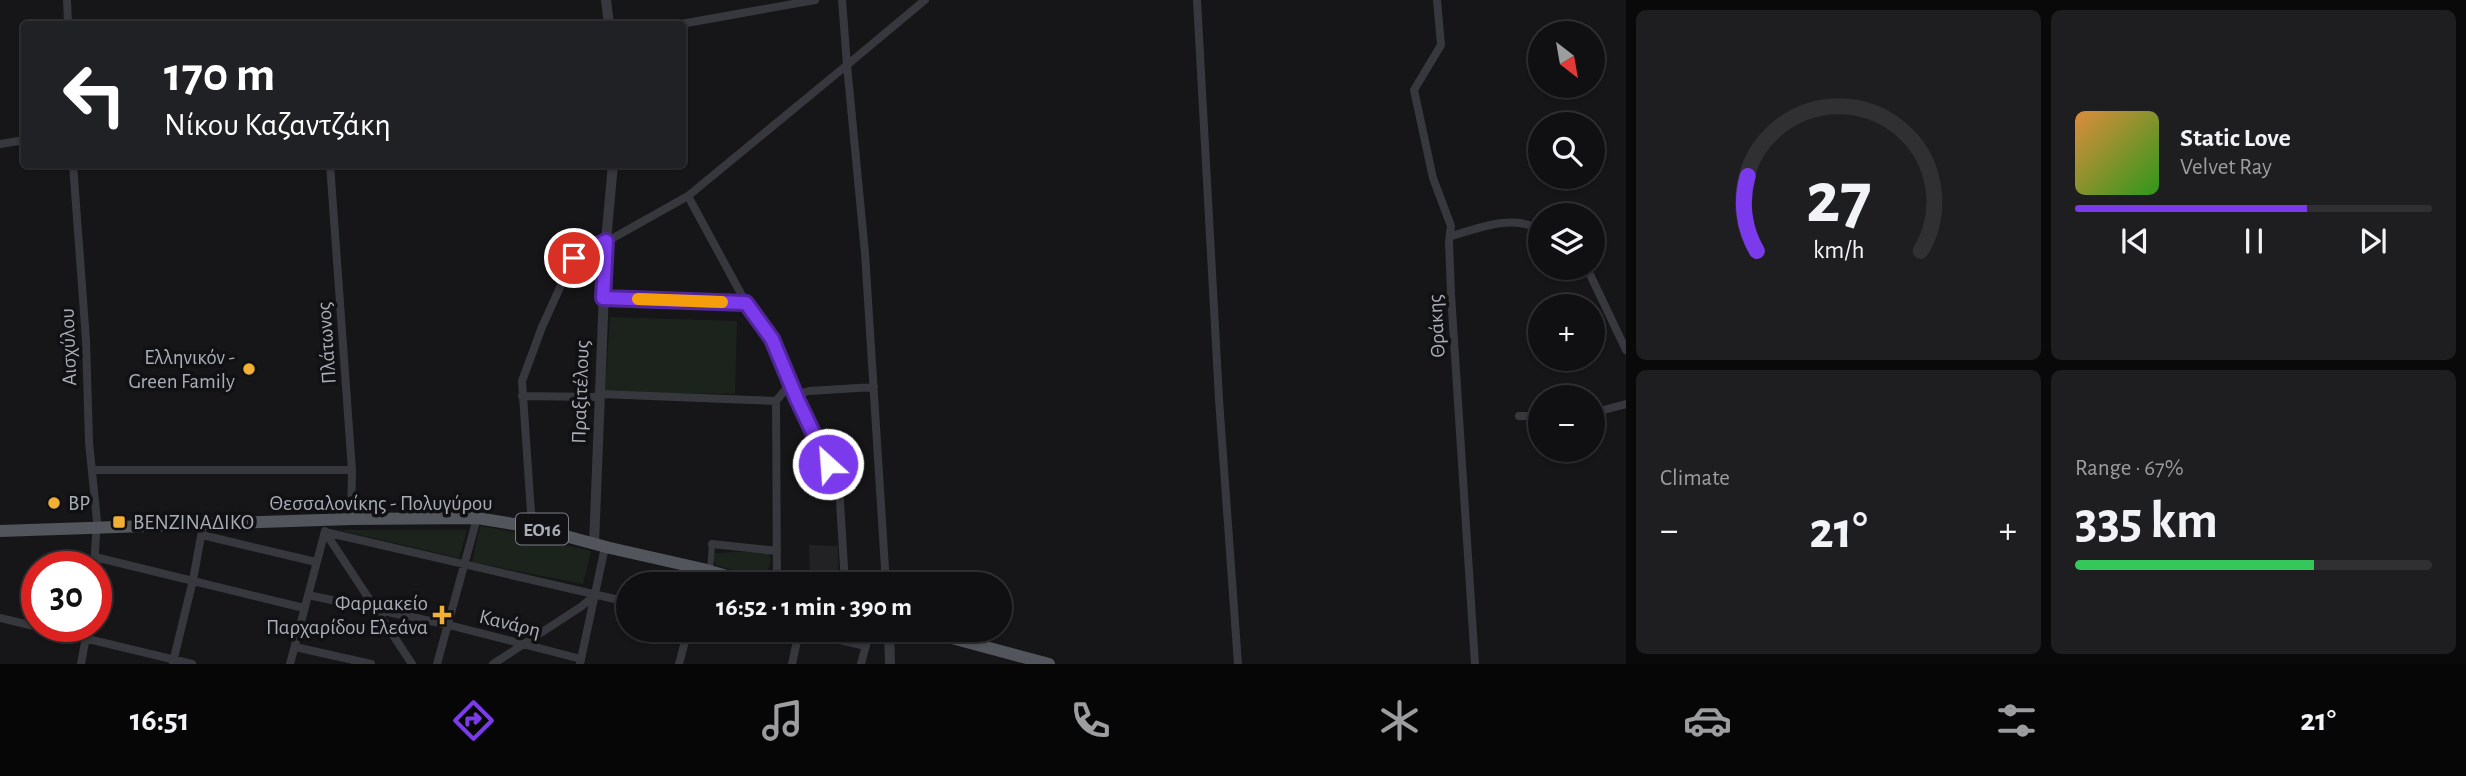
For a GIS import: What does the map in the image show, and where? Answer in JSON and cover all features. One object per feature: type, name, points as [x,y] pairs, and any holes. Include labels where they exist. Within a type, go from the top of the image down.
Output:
[{"type":"main road","name":"Θεσσαλονίκης - Πολυγύρου","points":[[0,531],[98,528],[202,530],[324,526],[351,519],[477,518],[532,527],[713,572]]},
{"type":"main road","points":[[967,642],[1049,664]]},
{"type":"street","points":[[67,0],[68,21]]},
{"type":"street","points":[[607,0],[609,21]]},
{"type":"street","points":[[686,23],[814,0]]},
{"type":"street","points":[[842,0],[874,387],[885,572]]},
{"type":"street","points":[[532,527],[522,381],[542,327],[572,261],[688,196],[925,0]]},
{"type":"street","points":[[1197,0],[1219,399],[1238,664]]},
{"type":"street","name":"Θράκης","points":[[1437,0],[1441,45],[1414,90],[1433,178],[1450,222],[1452,236],[1449,241],[1451,294],[1475,664]]},
{"type":"street","points":[[0,144],[21,140]]},
{"type":"street","name":"Αισχύλου","points":[[73,168],[85,327],[89,442],[98,528],[96,551]]},
{"type":"street","name":"Πλάτωνος","points":[[330,168],[352,470],[351,519]]},
{"type":"street","name":"Πραξιτέλους","points":[[599,545],[603,298],[613,168]]},
{"type":"street","points":[[688,196],[746,303],[772,339],[795,395],[839,485],[844,572]]},
{"type":"street","points":[[1452,236],[1500,222],[1528,224]]},
{"type":"street","points":[[1593,280],[1626,350]]},
{"type":"street","points":[[603,298],[746,303]]},
{"type":"street","points":[[777,572],[776,401],[790,384]]},
{"type":"street","points":[[795,395],[809,391],[874,387]]},
{"type":"street","points":[[522,396],[595,397],[600,394],[776,401]]},
{"type":"street","points":[[1605,410],[1626,404]]},
{"type":"street","points":[[1519,416],[1528,416]]},
{"type":"street","points":[[93,470],[352,470]]},
{"type":"street","points":[[437,664],[477,518]]},
{"type":"street","points":[[324,526],[464,564],[616,599]]},
{"type":"street","points":[[290,664],[324,526]]},
{"type":"street","points":[[324,526],[374,609],[412,664]]},
{"type":"street","points":[[173,662],[202,530],[316,562]]},
{"type":"street","points":[[706,570],[712,544],[777,551]]},
{"type":"street","points":[[580,661],[595,595],[599,545]]},
{"type":"street","points":[[112,561],[304,608]]},
{"type":"street","name":"Κανάρη","points":[[308,595],[449,625],[580,661]]},
{"type":"street","points":[[493,664],[595,595]]},
{"type":"street","points":[[0,618],[21,623]]},
{"type":"street","points":[[80,664],[86,642]]},
{"type":"street","points":[[101,642],[173,662],[192,664]]},
{"type":"street","points":[[679,664],[685,642]]},
{"type":"street","points":[[792,664],[797,642]]},
{"type":"street","points":[[845,642],[866,646]]},
{"type":"street","points":[[862,664],[867,642]]},
{"type":"street","points":[[889,642],[890,664]]},
{"type":"street","points":[[295,646],[371,664]]},
{"type":"shaded area","points":[[610,317],[737,321],[735,394],[605,392]]},
{"type":"shaded area","points":[[480,526],[591,551],[583,584],[472,562]]},
{"type":"shaded area","points":[[339,530],[467,530],[459,558]]},
{"type":"shaded area","points":[[809,545],[838,546],[838,572],[810,572]]},
{"type":"shaded area","points":[[767,551],[771,558],[770,565],[765,572],[741,572],[717,566],[713,561],[713,553]]},
{"type":"slow traffic","points":[[638,299],[722,302]]},
{"type":"place","name":"Ελληνικόν - Green Family","points":[[249,369]]},
{"type":"place","name":"BP","points":[[54,503]]},
{"type":"place","name":"ΒΕΝΖΙΝΑΔΙΚΟ","points":[[119,522]]},
{"type":"place","name":"Φαρμακείο Παρχαρίδου Ελεάνα","points":[[442,615]]},
{"type":"route","points":[[574,258],[606,241],[603,298],[746,303],[772,339],[828,464]]}]
